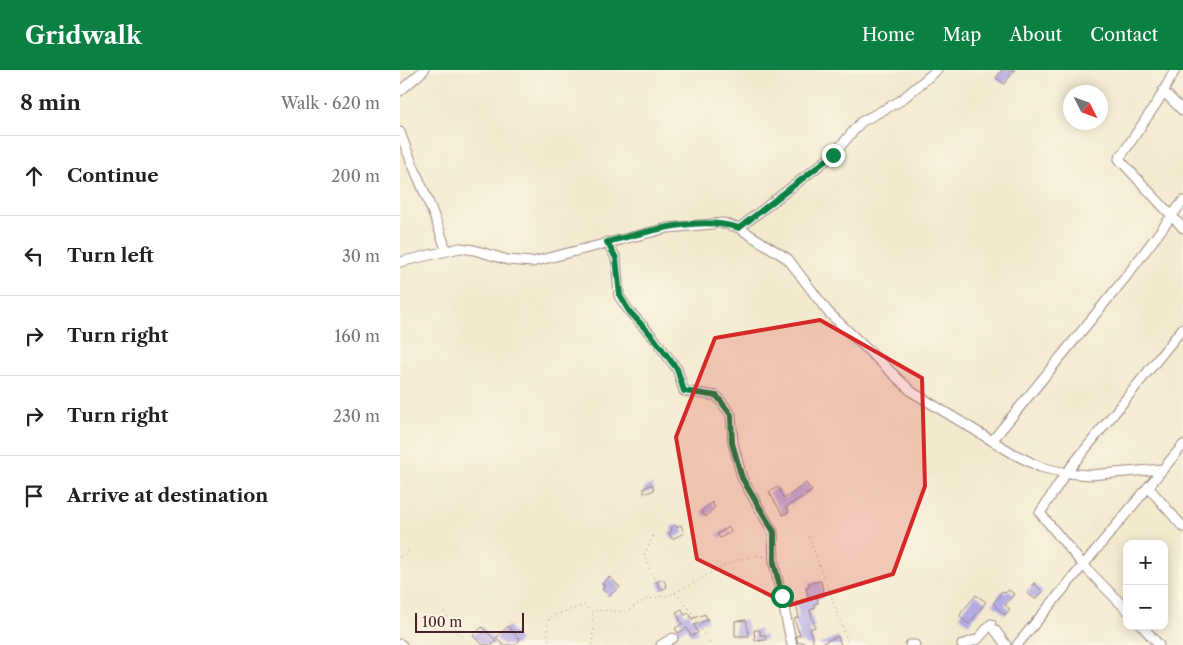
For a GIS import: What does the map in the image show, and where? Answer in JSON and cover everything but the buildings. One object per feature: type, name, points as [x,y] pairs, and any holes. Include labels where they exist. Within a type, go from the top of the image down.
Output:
[{"type":"street","points":[[400,91],[424,70]]},
{"type":"street","points":[[739,228],[833,155],[861,122],[900,101],[937,70]]},
{"type":"street","points":[[1175,70],[1119,159],[1183,228]]},
{"type":"street","points":[[1163,91],[1183,111]]},
{"type":"street","points":[[400,132],[413,171],[428,199],[446,250]]},
{"type":"street","points":[[992,441],[1125,278],[1183,201]]},
{"type":"street","points":[[400,262],[446,250],[474,250],[508,260],[532,262],[668,228],[723,223],[739,228],[788,259],[828,312],[912,392],[992,441],[1040,467],[1066,473],[1090,475],[1162,469]]},
{"type":"street","points":[[607,242],[616,258],[620,296],[629,311],[653,337],[677,369],[684,391],[717,396],[731,415],[732,443],[742,478],[774,532],[774,563],[792,645]]},
{"type":"street","points":[[1123,606],[1084,566],[1040,513],[1066,473],[1183,328]]},
{"type":"street","points":[[1019,644],[1183,445]]},
{"type":"street","points":[[1149,488],[1183,527]]},
{"type":"street","points":[[962,645],[978,639],[993,627],[1006,645]]},
{"type":"street","points":[[1146,630],[1159,645]]},
{"type":"street","points":[[661,645],[673,638]]},
{"type":"street","points":[[910,645],[916,645]]},
{"type":"path","points":[[653,536],[644,555],[662,596]]},
{"type":"path","points":[[809,538],[849,645]]},
{"type":"path","points":[[400,557],[408,550]]},
{"type":"path","points":[[593,612],[603,609],[627,612],[640,602],[674,592],[698,582],[720,567],[759,555],[766,557],[774,563]]},
{"type":"path","points":[[674,592],[693,614],[710,645]]},
{"type":"path","points":[[550,645],[547,631],[549,617],[584,605],[593,612]]},
{"type":"path","points":[[444,612],[466,645]]},
{"type":"path","points":[[592,645],[593,612]]},
{"type":"highlighted area","points":[[820,320],[922,378],[925,486],[893,574],[790,605],[697,559],[676,437],[715,338]]},
{"type":"route","points":[[782,596],[774,563],[774,532],[742,478],[732,443],[731,415],[717,396],[684,391],[677,369],[653,337],[629,311],[620,296],[616,258],[607,242],[668,228],[711,223],[723,223],[739,228],[833,155]]}]
